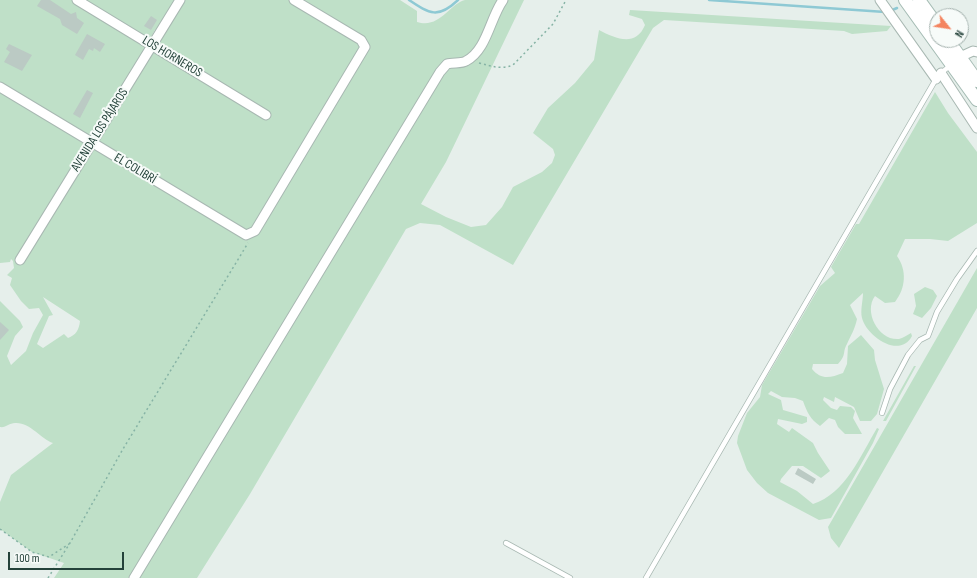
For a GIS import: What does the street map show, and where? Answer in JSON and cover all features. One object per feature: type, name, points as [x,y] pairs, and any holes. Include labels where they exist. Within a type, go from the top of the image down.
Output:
[{"type":"main road","points":[[905,0],[956,61],[977,80]]},
{"type":"main road","points":[[919,0],[929,14]]},
{"type":"main road","points":[[951,48],[956,61],[977,100]]},
{"type":"street","name":"LOS HORNEROS","points":[[77,0],[266,115]]},
{"type":"street","name":"AVENIDA LOS PÁJAROS","points":[[20,260],[180,0]]},
{"type":"street","points":[[253,233],[364,47],[361,40],[294,0]]},
{"type":"street","points":[[134,578],[440,72],[447,64],[464,62],[472,56],[484,39],[491,26],[497,9],[503,0]]},
{"type":"street","points":[[880,0],[977,128]]},
{"type":"street","points":[[956,61],[973,51],[977,52]]},
{"type":"street","name":"EL COLIBRÍ","points":[[0,87],[246,235],[253,233]]},
{"type":"lane","points":[[646,578],[938,76],[956,61]]},
{"type":"lane","points":[[882,413],[890,389],[908,356],[920,340],[928,336],[937,312],[957,279],[977,251]]},
{"type":"lane","points":[[506,543],[570,578]]},
{"type":"path","points":[[464,62],[472,61],[496,68],[505,68],[513,65],[553,24],[566,0]]},
{"type":"path","points":[[48,578],[70,543],[123,449],[253,233]]},
{"type":"path","points":[[0,529],[32,552],[49,557],[70,543]]},
{"type":"green space","points":[[0,0],[400,0],[417,11],[417,22],[425,23],[438,19],[459,2],[465,0],[524,0],[446,162],[421,204],[446,217],[471,227],[486,225],[502,207],[513,187],[542,172],[552,163],[555,155],[553,149],[533,133],[548,108],[575,83],[594,60],[599,30],[612,36],[625,39],[631,39],[641,32],[645,25],[642,19],[629,15],[630,10],[891,26],[887,31],[852,34],[844,31],[664,20],[653,28],[513,265],[440,225],[420,223],[406,229],[250,494],[197,578],[54,578],[64,563],[32,552],[0,529],[0,502],[11,475],[53,443],[26,425],[20,423],[13,423],[0,427],[0,301],[20,321],[23,327],[15,336],[7,356],[11,365],[26,351],[33,333],[43,315],[39,308],[29,309],[21,301],[10,285],[12,278],[7,275],[14,268],[13,261],[11,259],[10,262],[0,263]],"holes":[[[155,30],[158,35],[149,51],[143,51]],[[92,130],[99,132],[82,150],[80,149]],[[43,297],[80,321],[79,327],[77,332],[71,337],[68,338],[64,334],[43,348],[37,344],[49,316],[53,315]]]},
{"type":"green space","points":[[935,92],[948,113],[977,152],[977,223],[948,241],[905,239],[897,256],[904,273],[903,285],[899,297],[895,302],[885,303],[875,296],[871,310],[875,324],[885,335],[899,339],[911,333],[912,336],[907,343],[900,346],[884,343],[870,332],[861,315],[863,293],[850,305],[857,319],[841,361],[838,364],[813,364],[812,369],[815,373],[826,377],[843,373],[847,364],[848,346],[861,335],[874,350],[875,360],[884,389],[877,414],[871,421],[860,421],[854,407],[835,397],[834,402],[824,397],[823,400],[831,408],[837,410],[840,406],[851,407],[855,411],[853,418],[862,434],[845,434],[838,427],[835,420],[829,418],[820,426],[809,415],[803,401],[795,398],[782,397],[771,391],[768,394],[781,400],[783,410],[807,417],[807,422],[802,424],[778,419],[777,424],[789,432],[792,428],[813,443],[830,471],[821,478],[803,466],[792,466],[781,479],[780,482],[797,491],[813,504],[834,492],[843,483],[877,428],[879,429],[873,443],[831,518],[819,520],[768,493],[757,483],[747,470],[737,443],[738,436],[747,413],[760,397],[762,385],[820,286],[835,273],[831,267],[856,224],[859,224]]},
{"type":"green space","points":[[977,268],[977,308],[839,548],[831,538],[828,527]]},
{"type":"green space","points":[[925,287],[933,290],[937,296],[931,308],[922,318],[913,314],[916,306],[914,294]]},
{"type":"green space","points":[[914,366],[916,366],[886,421],[883,421]]},
{"type":"building","points":[[41,0],[50,0],[71,14],[76,12],[77,18],[84,23],[77,34],[62,25],[60,19],[37,6]]},
{"type":"building","points":[[151,16],[157,20],[151,30],[144,26]]},
{"type":"building","points":[[87,34],[105,44],[100,52],[94,48],[93,51],[89,49],[83,60],[75,55]]},
{"type":"building","points":[[9,44],[32,55],[22,71],[4,62],[10,52],[6,49]]},
{"type":"building","points":[[87,90],[93,93],[80,118],[73,114]]},
{"type":"building","points":[[0,322],[9,330],[0,340]]},
{"type":"building","points":[[798,468],[816,479],[813,484],[795,474]]},
{"type":"waterway","points":[[409,0],[423,9],[434,12],[445,10],[458,0]]},
{"type":"waterway","points":[[709,0],[885,12]]},
{"type":"waterway","points":[[890,11],[897,8]]}]
